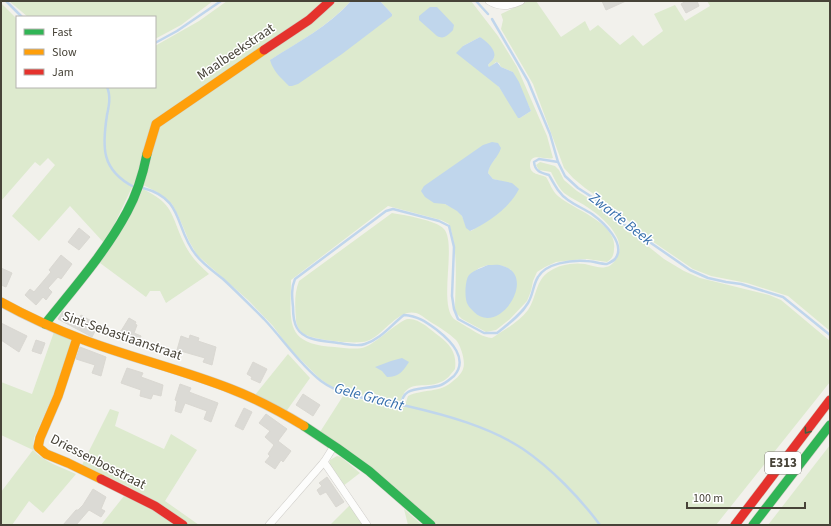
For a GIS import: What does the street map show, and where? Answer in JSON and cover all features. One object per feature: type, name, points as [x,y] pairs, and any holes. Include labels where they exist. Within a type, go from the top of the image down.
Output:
[{"type":"main road","name":"Maalbeekstraat","points":[[156,124],[309,20],[330,1]]},
{"type":"main road","name":"Sint-Sebastiaanstraat","points":[[156,124],[150,141],[142,176],[128,211],[104,252],[45,324],[77,338],[210,381],[256,400],[291,419],[334,446],[369,471],[431,525]]},
{"type":"main road","points":[[1,302],[28,318],[45,324]]},
{"type":"main road","name":"Driessenbosstraat","points":[[77,338],[58,396],[40,438],[38,447],[46,454],[68,463],[155,506],[183,525]]},
{"type":"main road","name":"E313","points":[[734,525],[830,400]]},
{"type":"main road","name":"E313","points":[[753,525],[830,425]]},
{"type":"street","points":[[490,1],[497,5],[506,6],[521,1]]},
{"type":"street","points":[[272,524],[324,462],[334,446]]},
{"type":"street","points":[[324,462],[367,525]]},
{"type":"green space","points":[[9,1],[213,1],[181,25],[156,38],[156,16],[27,16]]},
{"type":"green space","points":[[227,1],[326,1],[324,5],[229,69],[334,1],[351,1],[323,26],[270,60],[392,14],[380,1],[471,1],[498,36],[517,67],[547,136],[553,158],[533,158],[530,168],[536,174],[546,177],[558,196],[602,224],[609,232],[613,240],[614,251],[612,257],[607,262],[587,259],[573,260],[556,262],[545,267],[537,272],[527,301],[510,319],[496,330],[486,332],[462,319],[455,312],[455,256],[449,224],[441,220],[388,206],[291,280],[291,318],[294,328],[298,335],[306,341],[318,345],[359,348],[370,345],[405,320],[416,320],[429,328],[450,346],[454,354],[455,369],[441,382],[411,387],[403,395],[400,403],[333,388],[319,378],[290,349],[273,326],[248,300],[197,255],[172,204],[157,192],[135,181],[105,244],[70,206],[39,241],[12,216],[55,165],[48,158],[40,166],[35,162],[1,201],[1,3],[16,18],[16,88],[156,88],[156,45],[199,21]],"holes":[[[480,37],[489,46],[494,58],[488,65],[489,67],[496,62],[499,63],[501,67],[513,72],[531,111],[520,118],[499,87],[463,46]],[[496,158],[490,165],[488,173],[493,179],[501,181],[505,207],[471,231],[459,212],[445,204]],[[488,265],[503,266],[511,270],[470,275],[479,268]]]},
{"type":"green space","points":[[528,1],[536,1],[561,37],[585,21],[590,31],[598,25],[620,45],[633,35],[643,46],[663,31],[654,14],[675,5],[685,21],[710,6],[707,1],[830,1],[830,331],[788,296],[747,283],[711,276],[693,269],[649,239],[615,209],[573,178],[564,168],[533,84],[501,29],[503,20],[501,14]]},
{"type":"green space","points":[[540,162],[555,166],[559,170],[564,180],[577,191],[601,206],[614,219],[664,259],[684,271],[700,278],[769,295],[781,300],[830,341],[830,382],[716,525],[438,525],[370,467],[320,432],[343,396],[404,408],[408,396],[448,385],[456,379],[464,366],[460,346],[456,340],[416,313],[409,313],[397,318],[379,334],[367,341],[362,342],[344,342],[315,338],[302,333],[298,327],[296,322],[295,300],[299,281],[392,213],[434,223],[444,229],[448,237],[449,247],[447,288],[450,311],[454,319],[485,337],[492,338],[516,322],[528,310],[542,279],[553,269],[566,264],[576,263],[603,267],[614,262],[620,248],[619,242],[612,229],[587,207],[564,193],[558,186],[551,172],[539,170],[536,165]]},
{"type":"green space","points":[[143,189],[161,200],[166,205],[189,252],[198,264],[209,274],[166,303],[160,291],[150,291],[146,297],[100,263],[123,227]]},
{"type":"green space","points":[[54,332],[72,340],[65,369],[34,438],[33,450],[1,435],[1,382],[32,394]]},
{"type":"green space","points":[[288,354],[310,378],[285,413],[255,395]]},
{"type":"green space","points":[[110,409],[119,412],[115,426],[164,449],[171,434],[197,450],[165,501],[199,525],[101,525],[124,496],[161,507],[129,487],[82,465]]},
{"type":"green space","points":[[830,445],[830,525],[768,525]]},
{"type":"green space","points":[[33,450],[47,461],[76,474],[43,513],[29,501],[12,525],[1,525],[1,492]]},
{"type":"green space","points":[[337,456],[341,457],[360,473],[343,486],[329,465],[330,460]]},
{"type":"green space","points":[[350,505],[363,524],[330,525]]},
{"type":"green space","points":[[404,509],[422,525],[408,525]]},
{"type":"water","points":[[351,1],[380,1],[392,14],[392,16],[342,54],[298,84],[289,86],[275,71],[270,60],[323,26]]},
{"type":"water","points":[[430,7],[437,7],[454,25],[453,30],[446,36],[437,36],[419,20],[419,16]]},
{"type":"water","points":[[480,37],[494,51],[494,58],[488,65],[489,67],[497,62],[501,67],[513,72],[519,82],[531,111],[520,118],[518,118],[499,87],[456,53],[463,46]]},
{"type":"water","points":[[492,142],[498,143],[501,148],[490,166],[488,173],[493,179],[512,183],[519,189],[505,208],[470,231],[466,228],[462,216],[457,211],[445,204],[434,203],[425,197],[421,191],[424,186],[483,145]]},
{"type":"water","points":[[488,265],[503,266],[513,272],[517,281],[516,292],[511,302],[503,311],[494,317],[484,318],[468,306],[466,290],[469,275],[475,270]]},
{"type":"water","points":[[402,358],[409,362],[403,371],[395,376],[387,377],[382,371],[375,367],[391,361]]},
{"type":"building","points":[[602,1],[626,1],[606,10]]},
{"type":"building","points":[[686,1],[697,1],[699,6],[686,13],[681,4]]},
{"type":"building","points":[[79,228],[90,237],[79,250],[68,242]]},
{"type":"building","points":[[61,255],[72,264],[61,279],[58,277],[48,288],[52,292],[46,300],[43,297],[36,305],[25,295],[30,289],[34,292],[51,272],[49,270]]},
{"type":"building","points":[[1,268],[12,273],[6,287],[1,285]]},
{"type":"building","points":[[63,311],[79,319],[81,315],[98,325],[92,337],[58,319]]},
{"type":"building","points":[[129,318],[136,322],[135,324],[137,325],[134,333],[141,336],[137,346],[118,339],[120,331]]},
{"type":"building","points":[[1,323],[27,336],[19,352],[1,340]]},
{"type":"building","points":[[190,335],[199,338],[198,341],[216,347],[212,365],[203,362],[205,358],[177,350],[181,336],[189,339]]},
{"type":"building","points":[[36,340],[45,343],[41,354],[32,351]]},
{"type":"building","points":[[80,347],[106,357],[101,376],[92,373],[95,365],[76,359]]},
{"type":"building","points":[[253,362],[267,369],[260,383],[251,379],[252,377],[247,374]]},
{"type":"building","points":[[127,368],[143,373],[141,377],[163,385],[161,396],[153,394],[151,399],[140,396],[141,390],[121,383]]},
{"type":"building","points":[[180,384],[191,388],[189,392],[218,403],[211,422],[204,419],[207,411],[185,403],[181,413],[175,411],[177,401],[175,400]]},
{"type":"building","points":[[303,394],[320,405],[313,416],[296,405]]},
{"type":"building","points":[[244,408],[252,412],[243,430],[235,426]]},
{"type":"building","points":[[266,414],[287,429],[278,441],[291,451],[283,462],[281,460],[275,469],[265,462],[270,456],[268,454],[274,445],[265,437],[270,431],[259,423]]},
{"type":"building","points":[[327,477],[344,502],[336,507],[326,492],[320,495],[317,490],[322,486],[319,483]]},
{"type":"building","points":[[93,489],[106,497],[101,509],[105,511],[101,517],[89,510],[76,525],[63,525],[76,510],[83,505]]},
{"type":"waterway","name":"Zwarte Beek","points":[[6,1],[21,16]]},
{"type":"waterway","name":"Zwarte Beek","points":[[156,42],[177,31],[221,1]]},
{"type":"waterway","name":"Zwarte Beek","points":[[476,1],[488,14]]},
{"type":"waterway","name":"Zwarte Beek","points":[[492,19],[528,81],[550,134],[558,162],[565,176],[578,188],[606,206],[622,223],[690,270],[708,278],[741,284],[783,297],[830,335]]},
{"type":"waterway","name":"Gele Gracht","points":[[107,88],[109,101],[104,137],[106,157],[115,173],[134,187]]},
{"type":"waterway","points":[[401,405],[402,399],[406,393],[441,385],[454,376],[460,363],[459,357],[448,339],[418,318],[404,315],[376,339],[362,345],[348,345],[310,338],[300,332],[294,320],[292,293],[295,279],[386,211],[393,209],[439,221],[449,226],[454,247],[452,296],[454,309],[458,319],[484,333],[497,333],[522,311],[530,300],[538,277],[547,268],[559,263],[573,261],[589,261],[607,264],[615,259],[618,253],[616,240],[602,222],[592,214],[565,198],[557,189],[549,175],[541,173],[537,170],[534,162],[539,159],[558,162]]},
{"type":"waterway","name":"Gele Gracht","points":[[143,188],[166,199],[177,216],[184,235],[196,255],[264,319],[298,359],[321,381],[330,387],[351,395],[437,413],[482,428],[510,441],[534,457],[554,474],[574,494],[600,525]]},
{"type":"traffic: fast","points":[[45,324],[89,270],[109,242],[131,205],[142,176],[147,154]]},
{"type":"traffic: fast","points":[[753,525],[830,425]]},
{"type":"traffic: fast","points":[[304,426],[369,471],[431,525]]},
{"type":"traffic: slow","points":[[147,154],[156,124],[264,50]]},
{"type":"traffic: slow","points":[[1,302],[21,313],[84,340],[120,353],[213,382],[241,393],[269,406],[304,426]]},
{"type":"traffic: slow","points":[[77,338],[58,396],[40,438],[38,447],[46,454],[101,479]]},
{"type":"traffic: jam","points":[[264,50],[309,20],[330,1]]},
{"type":"traffic: jam","points":[[735,525],[830,400]]},
{"type":"traffic: jam","points":[[101,479],[155,506],[183,525]]}]
